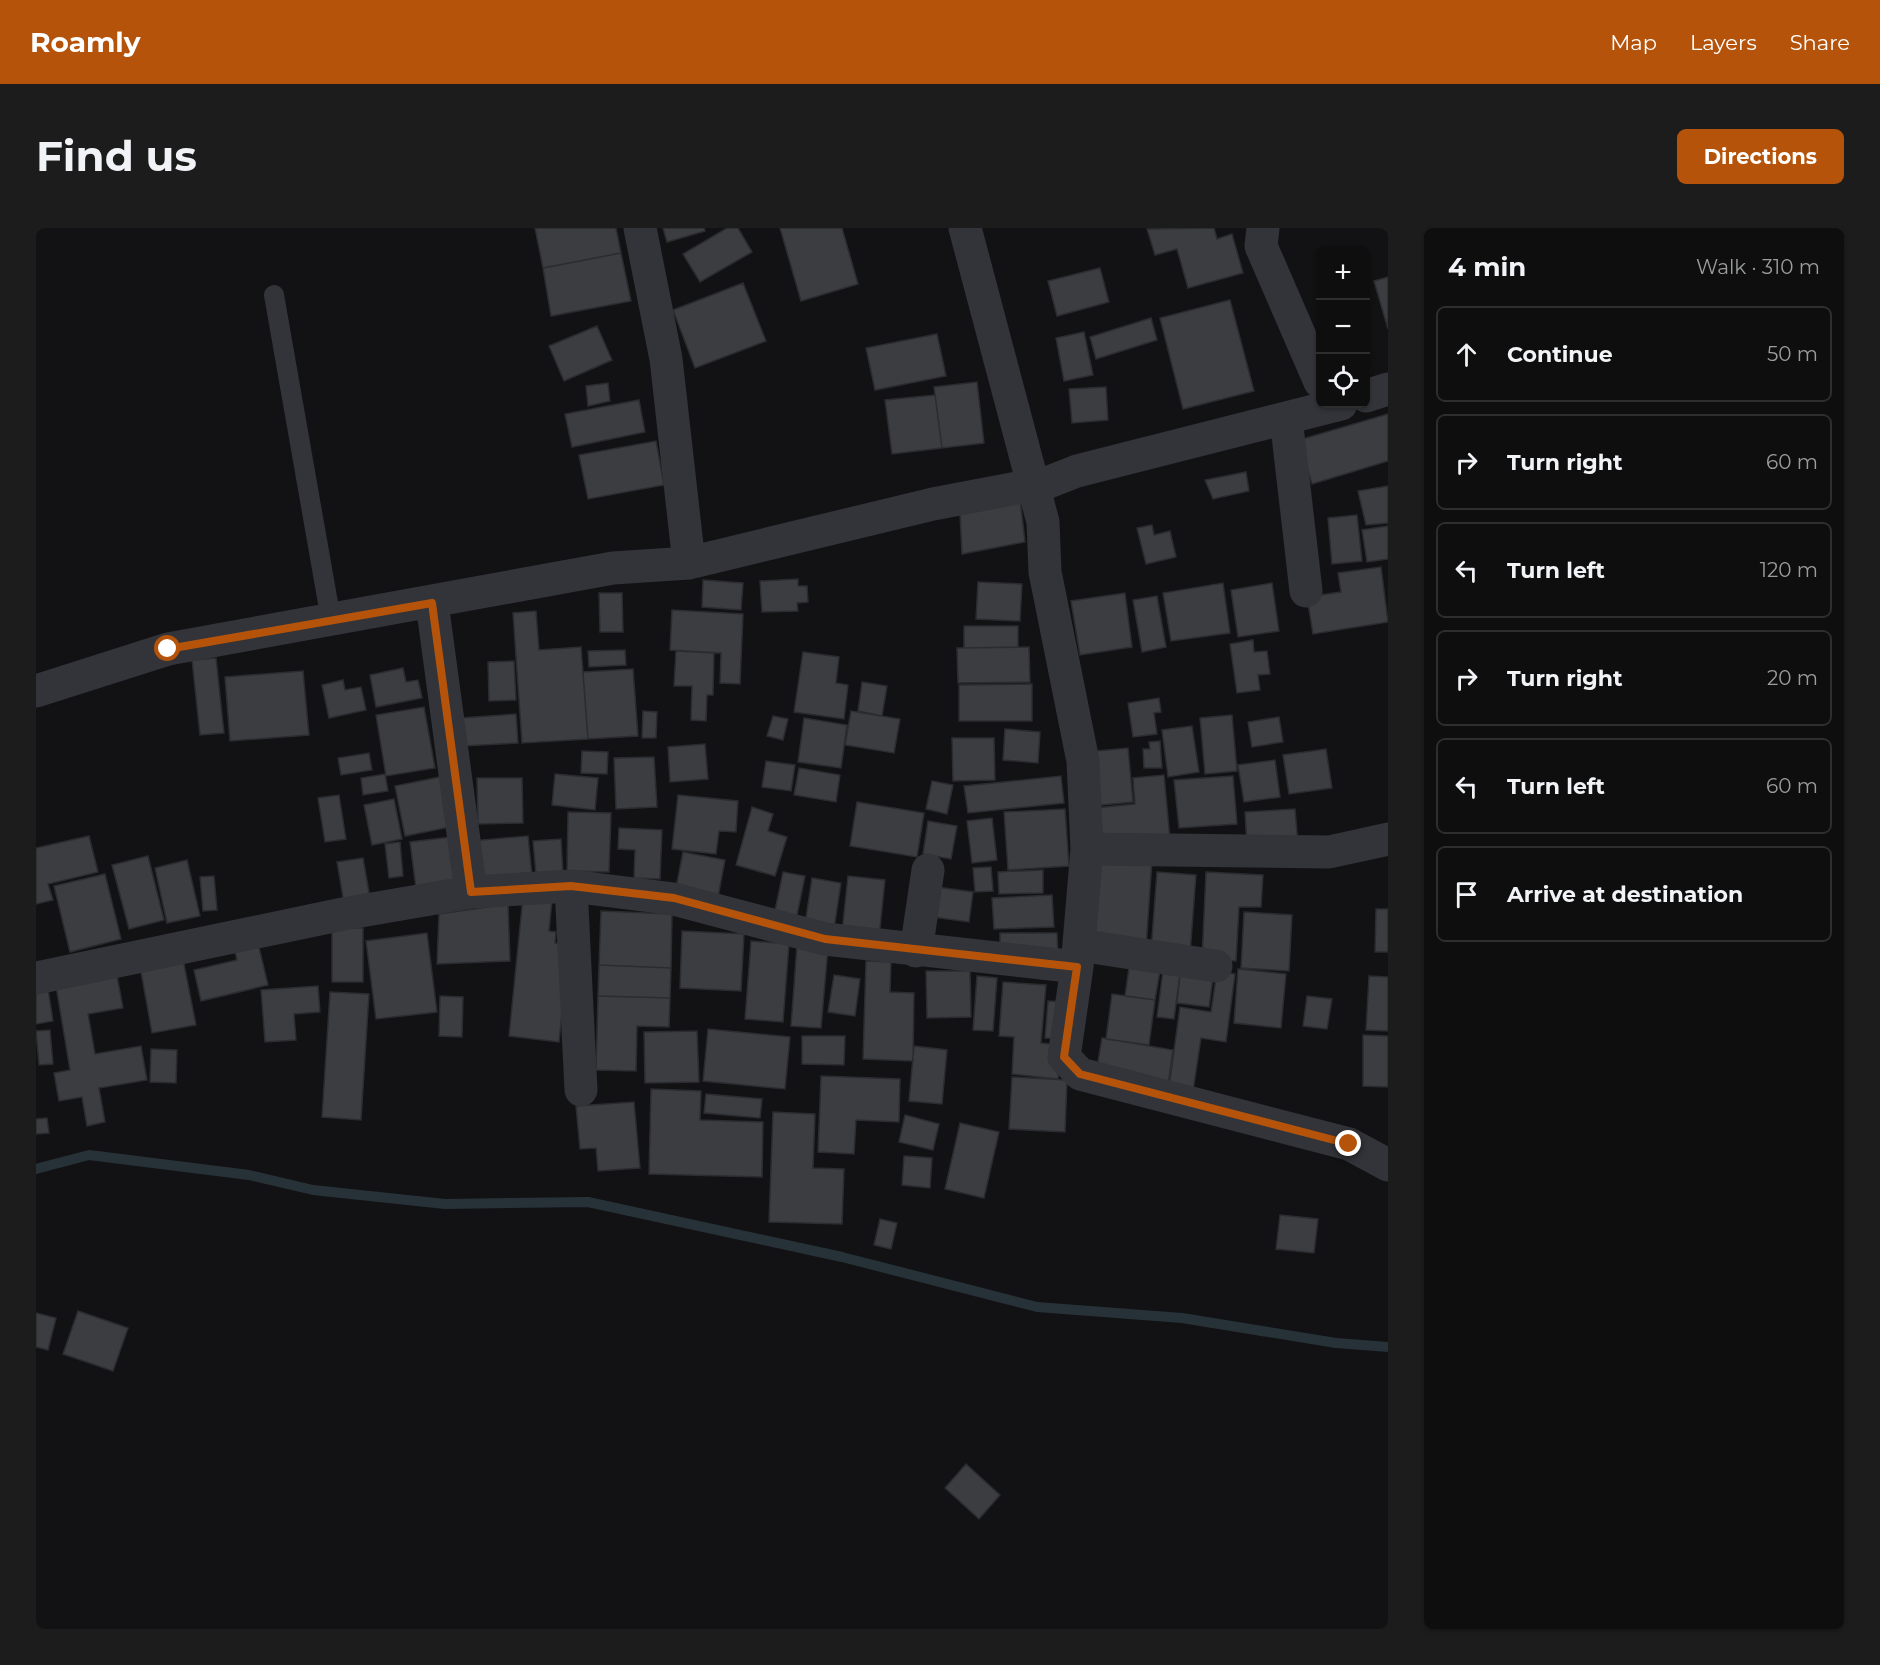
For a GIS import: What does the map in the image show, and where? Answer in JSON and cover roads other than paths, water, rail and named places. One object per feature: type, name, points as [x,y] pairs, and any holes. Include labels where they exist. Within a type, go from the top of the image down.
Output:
[{"type":"street","points":[[640,228],[666,359],[689,563]]},
{"type":"street","points":[[965,228],[1043,522],[1045,572],[1083,761],[1087,849],[1078,956],[1064,1057],[1080,1074],[1349,1144],[1388,1165]]},
{"type":"street","points":[[1263,228],[1261,246],[1316,366]]},
{"type":"street","points":[[1370,394],[1388,389]]},
{"type":"street","points":[[36,691],[168,649],[432,603],[613,568],[689,563],[933,504],[1034,485],[1077,471],[1286,418],[1316,405]]},
{"type":"street","points":[[1286,418],[1306,591]]},
{"type":"street","points":[[432,603],[471,892]]},
{"type":"street","points":[[1087,849],[1329,852],[1388,839]]},
{"type":"street","points":[[916,951],[928,870]]},
{"type":"street","points":[[571,886],[581,1090]]},
{"type":"street","points":[[36,978],[343,914],[471,892],[571,886],[674,898],[825,939],[916,951],[1078,956],[1216,966]]},
{"type":"lane","points":[[274,295],[331,620]]},
{"type":"waterway","points":[[36,1169],[89,1155],[249,1175],[313,1190],[445,1204],[588,1202],[842,1257],[1037,1307],[1182,1318],[1336,1343],[1388,1347]]}]
